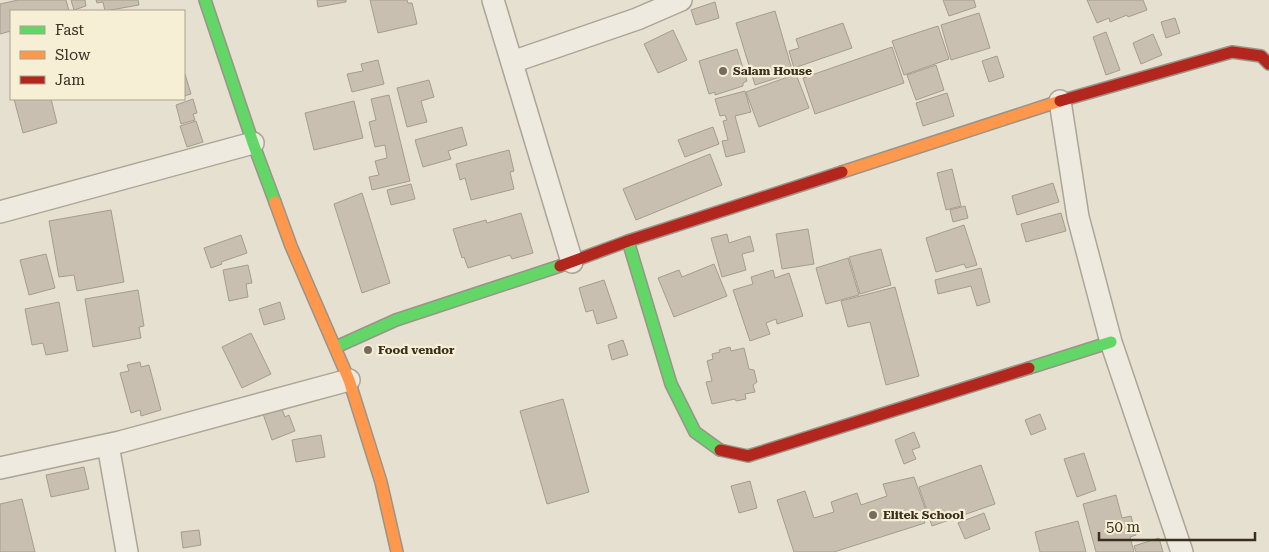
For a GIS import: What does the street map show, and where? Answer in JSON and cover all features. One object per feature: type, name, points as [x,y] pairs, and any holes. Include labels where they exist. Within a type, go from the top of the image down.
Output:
[{"type":"street","points":[[205,0],[253,143],[291,246],[349,380],[381,482],[397,552]]},
{"type":"street","points":[[493,0],[572,262]]},
{"type":"street","points":[[512,62],[637,18],[681,0]]},
{"type":"street","points":[[336,347],[396,320],[572,262],[628,241],[1060,101],[1232,52],[1261,56],[1269,64]]},
{"type":"street","points":[[1060,101],[1078,217],[1111,342],[1182,552]]},
{"type":"street","points":[[0,212],[253,143]]},
{"type":"street","points":[[628,241],[671,384],[695,432],[719,450],[748,456],[1111,342]]},
{"type":"street","points":[[0,468],[108,445],[349,380]]},
{"type":"street","points":[[108,445],[127,552]]},
{"type":"building","points":[[18,0],[66,0],[69,10],[10,10],[10,31],[0,34],[0,4]]},
{"type":"building","points":[[71,0],[85,0],[86,6],[74,10]]},
{"type":"building","points":[[96,0],[138,0],[139,5],[105,10],[103,2],[97,3]]},
{"type":"building","points":[[317,0],[346,0],[346,2],[318,7]]},
{"type":"building","points":[[370,0],[407,0],[408,3],[412,3],[417,24],[378,33]]},
{"type":"building","points":[[943,0],[974,0],[976,7],[949,16]]},
{"type":"building","points":[[1087,0],[1143,0],[1147,10],[1110,22],[1109,18],[1097,23]]},
{"type":"building","points":[[715,2],[719,18],[696,25],[691,10]]},
{"type":"building","points":[[775,11],[793,73],[755,85],[736,23]]},
{"type":"building","points":[[979,13],[990,48],[951,60],[941,25]]},
{"type":"building","points":[[1175,18],[1180,33],[1166,38],[1161,22]]},
{"type":"building","points":[[843,23],[852,48],[794,68],[789,51],[799,48],[796,39]]},
{"type":"building","points":[[938,26],[949,59],[904,75],[892,41]]},
{"type":"building","points":[[673,30],[687,60],[658,73],[644,44]]},
{"type":"building","points":[[1106,32],[1120,70],[1106,75],[1093,37]]},
{"type":"building","points":[[1153,34],[1162,55],[1141,64],[1133,43]]},
{"type":"building","points":[[892,47],[904,83],[815,114],[803,78]]},
{"type":"building","name":"Salam House","points":[[737,49],[747,81],[743,83],[743,86],[715,95],[715,92],[709,94],[699,61]]},
{"type":"building","points":[[997,56],[1004,77],[989,82],[982,61]]},
{"type":"building","points":[[378,60],[384,84],[352,92],[347,74],[363,71],[361,64]]},
{"type":"building","points":[[936,65],[944,90],[916,100],[907,75]]},
{"type":"building","points":[[185,74],[191,94],[185,96]]},
{"type":"building","points":[[796,74],[809,108],[759,127],[746,92]]},
{"type":"building","points":[[429,80],[434,97],[421,101],[427,122],[407,127],[397,88]]},
{"type":"building","points":[[745,91],[751,112],[735,116],[745,152],[726,157],[722,141],[728,140],[723,121],[727,120],[725,115],[720,116],[715,99]]},
{"type":"building","points":[[947,93],[954,116],[923,126],[916,103]]},
{"type":"building","points":[[389,95],[410,181],[372,190],[369,177],[379,175],[375,161],[387,158],[385,145],[375,147],[369,122],[376,120],[371,99]]},
{"type":"building","points":[[193,99],[197,113],[193,114],[195,120],[181,124],[176,105]]},
{"type":"building","points":[[14,100],[51,100],[57,123],[23,133]]},
{"type":"building","points":[[354,101],[363,138],[314,150],[305,113]]},
{"type":"building","points":[[196,121],[203,142],[187,147],[180,126]]},
{"type":"building","points":[[462,127],[467,145],[448,151],[451,159],[423,167],[415,140]]},
{"type":"building","points":[[713,127],[719,144],[685,157],[678,140]]},
{"type":"building","points":[[509,150],[514,171],[510,172],[514,189],[471,200],[465,178],[460,180],[456,164]]},
{"type":"building","points":[[710,154],[722,185],[636,220],[623,189]]},
{"type":"building","points":[[952,169],[961,206],[946,210],[937,173]]},
{"type":"building","points":[[1053,183],[1059,202],[1017,215],[1012,196]]},
{"type":"building","points":[[411,184],[415,199],[391,205],[387,190]]},
{"type":"building","points":[[362,193],[390,283],[362,293],[334,204]]},
{"type":"building","points":[[965,206],[968,218],[953,222],[950,210]]},
{"type":"building","points":[[111,210],[124,282],[77,291],[74,275],[59,277],[49,221]]},
{"type":"building","points":[[521,213],[533,253],[512,259],[510,255],[468,268],[464,257],[462,258],[453,229],[486,220],[487,223]]},
{"type":"building","points":[[1061,213],[1066,231],[1026,242],[1021,224]]},
{"type":"building","points":[[964,225],[977,265],[966,268],[964,264],[936,272],[926,238]]},
{"type":"building","points":[[808,229],[814,264],[782,269],[776,234]]},
{"type":"building","points":[[727,234],[729,243],[750,236],[754,251],[742,254],[746,270],[722,277],[711,238]]},
{"type":"building","points":[[241,235],[247,253],[221,262],[222,264],[211,268],[204,248]]},
{"type":"building","points":[[881,249],[891,285],[860,294],[849,257]]},
{"type":"building","points":[[46,254],[55,288],[29,295],[20,260]]},
{"type":"building","points":[[848,258],[859,295],[826,304],[816,268]]},
{"type":"building","points":[[714,264],[727,296],[674,317],[658,278],[679,270],[682,277]]},
{"type":"building","points":[[248,265],[252,283],[246,284],[248,297],[229,301],[223,270]]},
{"type":"building","points":[[981,268],[990,302],[977,306],[971,286],[938,294],[935,280]]},
{"type":"building","points":[[773,270],[775,278],[789,273],[803,316],[777,324],[776,319],[766,323],[770,334],[750,341],[733,290],[753,284],[751,277]]},
{"type":"building","points":[[604,280],[617,318],[597,324],[593,310],[586,312],[579,288]]},
{"type":"building","points":[[895,287],[919,376],[886,385],[870,322],[848,327],[841,301]]},
{"type":"building","points":[[138,290],[144,326],[139,327],[141,338],[93,347],[85,299]]},
{"type":"building","points":[[59,302],[68,351],[46,355],[43,343],[32,345],[25,309]]},
{"type":"building","points":[[280,302],[285,319],[264,325],[259,309]]},
{"type":"building","points":[[251,333],[271,374],[242,388],[222,347]]},
{"type":"building","points":[[623,340],[628,355],[612,360],[608,345]]},
{"type":"building","points":[[730,347],[731,351],[744,348],[749,369],[754,370],[757,382],[753,385],[755,392],[745,394],[746,399],[736,401],[735,399],[712,404],[706,382],[712,381],[707,361],[713,359],[712,354]]},
{"type":"building","points":[[140,362],[141,367],[149,365],[161,410],[141,416],[140,410],[131,413],[120,373],[129,371],[127,365]]},
{"type":"building","points":[[563,399],[589,492],[547,504],[520,411]]},
{"type":"building","points":[[280,404],[285,417],[289,415],[295,431],[272,440],[262,411]]},
{"type":"building","points":[[1040,414],[1046,429],[1031,435],[1025,420]]},
{"type":"building","points":[[914,432],[920,447],[912,450],[916,459],[904,464],[895,440]]},
{"type":"building","points":[[321,435],[325,457],[296,462],[292,440]]},
{"type":"building","points":[[1084,453],[1096,490],[1077,497],[1064,459]]},
{"type":"building","points":[[981,465],[995,504],[932,526],[919,487]]},
{"type":"building","points":[[84,467],[89,489],[51,497],[46,475]]},
{"type":"building","name":"Elitek School","points":[[914,477],[926,511],[921,512],[925,523],[834,552],[794,552],[777,500],[805,491],[814,518],[834,512],[831,502],[857,493],[861,505],[887,496],[883,484]]},
{"type":"building","points":[[750,481],[757,508],[739,513],[731,486]]},
{"type":"building","points":[[1116,495],[1122,518],[1131,516],[1136,535],[1130,537],[1134,552],[1096,552],[1083,504]]},
{"type":"building","points":[[22,499],[35,552],[0,552],[0,504]]},
{"type":"building","points":[[984,513],[990,529],[965,539],[958,523]]},
{"type":"building","points":[[1078,521],[1086,552],[1040,552],[1035,532]]},
{"type":"building","points":[[199,530],[201,545],[183,548],[181,532]]},
{"type":"building","points":[[1159,538],[1163,552],[1136,552],[1134,546]]},
{"type":"traffic: fast","points":[[205,0],[275,202]]},
{"type":"traffic: fast","points":[[628,241],[671,384],[695,432],[720,450]]},
{"type":"traffic: fast","points":[[336,347],[396,320],[560,266]]},
{"type":"traffic: fast","points":[[1029,368],[1111,342]]},
{"type":"traffic: slow","points":[[842,172],[1060,101]]},
{"type":"traffic: slow","points":[[275,202],[291,246],[349,380],[381,482],[397,552]]},
{"type":"traffic: jam","points":[[1060,101],[1232,52],[1261,56],[1269,64]]},
{"type":"traffic: jam","points":[[560,266],[628,241],[842,172]]},
{"type":"traffic: jam","points":[[720,450],[748,456],[1029,368]]},
{"type":"place","name":"Salam House","points":[[723,71]]},
{"type":"place","name":"Food vendor","points":[[368,350]]},
{"type":"place","name":"Elitek School","points":[[873,515]]}]
